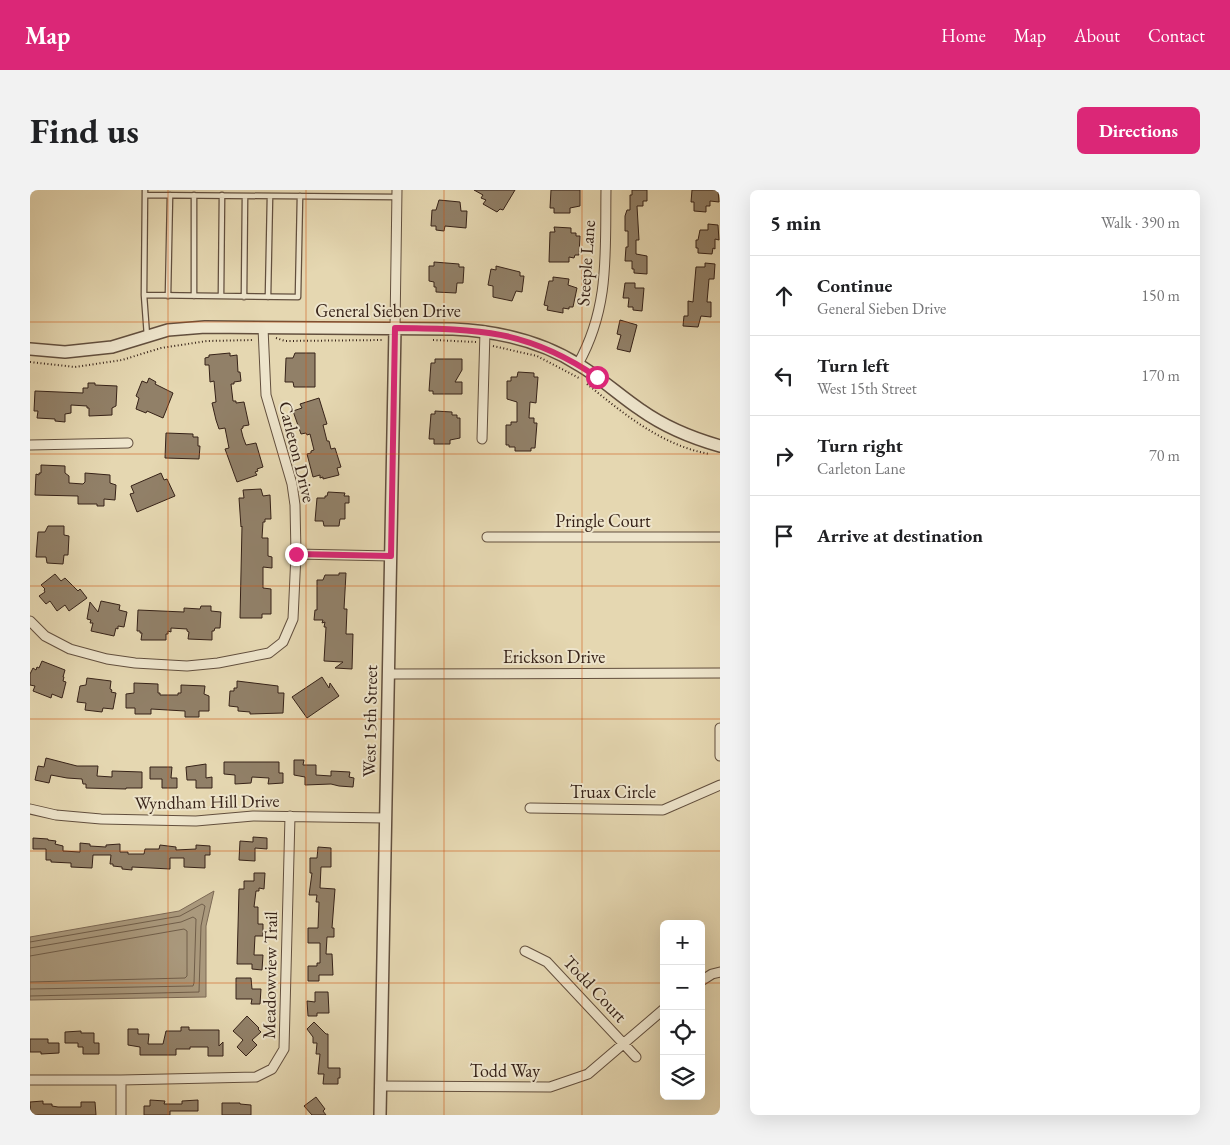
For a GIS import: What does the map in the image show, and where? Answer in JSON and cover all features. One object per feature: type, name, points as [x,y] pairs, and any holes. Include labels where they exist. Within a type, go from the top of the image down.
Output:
[{"type":"street","name":"Steeple Lane","points":[[578,364],[588,348],[602,299],[606,190]]},
{"type":"street","points":[[395,334],[397,194]]},
{"type":"street","name":"General Sieben Drive","points":[[30,349],[65,352],[112,347],[168,330],[205,327],[263,334],[395,334],[453,329],[485,331],[535,343],[578,364],[654,419],[688,435],[720,446]]},
{"type":"street","points":[[482,439],[485,331]]},
{"type":"street","name":"Carleton Drive","points":[[30,622],[39,631],[58,644],[94,657],[121,662],[197,665],[218,663],[269,653],[283,642],[293,619],[296,505],[292,484],[266,395],[263,334]]},
{"type":"street","name":"West 15th Street","points":[[380,1115],[395,334]]},
{"type":"street","points":[[30,445],[128,444]]},
{"type":"street","name":"Pringle Court","points":[[487,537],[720,537]]},
{"type":"street","points":[[296,554],[391,556]]},
{"type":"street","name":"Erickson Drive","points":[[389,674],[720,673]]},
{"type":"street","points":[[720,728],[720,756]]},
{"type":"street","name":"Truax Circle","points":[[530,808],[663,810],[720,785]]},
{"type":"street","name":"Wyndham Hill Drive","points":[[30,809],[73,817],[120,820],[196,821],[253,816],[386,818]]},
{"type":"street","name":"Meadowview Trail","points":[[30,1080],[256,1077],[272,1069],[284,1049],[290,816]]},
{"type":"street","name":"Todd Court","points":[[525,951],[547,962],[636,1056]]},
{"type":"street","points":[[705,978],[720,972]]},
{"type":"street","name":"Todd Way","points":[[380,1086],[550,1087],[588,1074],[663,1010]]},
{"type":"street","points":[[121,1080],[122,1115]]},
{"type":"lane","points":[[147,337],[144,295],[145,192],[170,195],[245,196],[397,194]]},
{"type":"lane","points":[[168,296],[170,195]]},
{"type":"lane","points":[[194,195],[194,296]]},
{"type":"lane","points":[[221,296],[222,195]]},
{"type":"lane","points":[[244,297],[245,196]]},
{"type":"lane","points":[[268,297],[270,196]]},
{"type":"lane","points":[[144,295],[298,298],[300,196]]},
{"type":"path","points":[[30,362],[74,367],[122,360],[161,348],[263,334],[285,341],[395,334]]},
{"type":"path","points":[[430,340],[467,341],[537,356],[583,380],[621,411],[661,438],[691,451],[712,455]]},
{"type":"water","points":[[214,891],[206,926],[206,997],[30,1000],[30,937],[179,911]]},
{"type":"building","points":[[474,190],[515,190],[503,210],[500,209],[497,212],[483,204],[486,200],[481,198],[483,195]]},
{"type":"building","points":[[551,190],[580,190],[580,206],[570,208],[570,213],[554,213],[554,208],[550,208]]},
{"type":"building","points":[[632,190],[647,190],[647,201],[643,201],[643,206],[637,206],[639,240],[636,240],[636,254],[647,256],[647,274],[634,273],[632,261],[625,261],[626,247],[628,247],[628,231],[625,231],[625,216],[627,210],[630,210]]},
{"type":"building","points":[[692,190],[718,190],[719,202],[710,201],[710,206],[706,206],[706,212],[694,211],[694,202],[691,202]]},
{"type":"building","points":[[439,200],[460,202],[461,211],[467,211],[466,228],[445,226],[444,231],[436,230],[436,226],[431,226],[432,210],[436,210]]},
{"type":"building","points":[[708,224],[718,225],[719,240],[715,239],[715,249],[713,248],[712,254],[698,253],[696,240],[698,240],[700,230],[708,230]]},
{"type":"building","points":[[554,227],[571,228],[571,233],[576,233],[576,236],[580,236],[579,255],[575,255],[574,258],[569,257],[569,262],[549,262],[550,232],[555,232]]},
{"type":"building","points":[[434,262],[459,264],[459,267],[464,267],[463,283],[457,283],[456,293],[436,292],[434,282],[429,281],[429,266],[434,266]]},
{"type":"building","points":[[705,263],[715,264],[714,279],[709,279],[707,302],[711,302],[711,317],[701,316],[698,327],[683,326],[684,316],[688,316],[688,301],[693,302],[696,267],[705,267]]},
{"type":"building","points":[[496,266],[520,272],[520,276],[524,276],[522,292],[516,291],[512,301],[493,297],[493,286],[488,285],[491,269],[496,270]]},
{"type":"building","points":[[553,277],[569,279],[568,285],[577,288],[573,307],[569,307],[569,309],[563,308],[563,313],[547,310],[548,306],[544,305],[549,281],[553,281]]},
{"type":"building","points":[[625,283],[635,283],[635,288],[644,288],[642,311],[633,310],[633,307],[628,307],[629,298],[623,298]]},
{"type":"building","points":[[620,320],[637,325],[630,352],[617,349],[621,335],[617,334]]},
{"type":"building","points":[[230,353],[230,356],[237,355],[238,372],[240,372],[241,381],[231,384],[233,401],[236,401],[236,403],[244,402],[249,425],[243,426],[241,429],[243,437],[246,445],[256,443],[263,467],[257,469],[258,471],[255,472],[257,475],[237,482],[225,449],[229,448],[225,428],[219,429],[212,403],[216,402],[214,381],[210,382],[209,365],[205,365],[205,358],[209,357],[209,355]]},
{"type":"building","points":[[295,353],[315,353],[315,387],[294,387],[293,382],[285,382],[286,358],[293,358]]},
{"type":"building","points":[[435,359],[462,359],[462,370],[455,382],[462,382],[462,394],[433,394],[433,391],[429,391],[431,363],[435,363]]},
{"type":"building","points":[[518,372],[534,373],[534,377],[538,377],[536,403],[530,402],[529,418],[534,418],[534,423],[537,423],[535,448],[531,448],[531,451],[515,451],[515,447],[506,445],[506,425],[511,425],[511,422],[517,422],[517,402],[507,399],[507,381],[511,381],[511,377],[517,377]]},
{"type":"building","points":[[149,378],[156,382],[155,384],[173,393],[163,418],[147,411],[146,413],[136,409],[139,398],[136,396],[142,381],[147,383]]},
{"type":"building","points":[[88,383],[117,386],[116,406],[112,408],[112,415],[89,416],[89,408],[87,406],[71,405],[71,413],[65,414],[65,422],[55,421],[55,419],[37,418],[38,411],[34,411],[35,391],[83,393],[83,388],[88,388]]},
{"type":"building","points":[[319,398],[327,424],[323,425],[327,441],[329,441],[331,449],[335,448],[341,467],[337,468],[339,475],[323,479],[323,477],[320,478],[320,475],[313,477],[307,454],[314,450],[310,434],[301,434],[293,411],[302,408],[300,404]]},
{"type":"building","points":[[435,411],[452,412],[452,415],[457,415],[457,418],[460,418],[460,438],[450,440],[450,444],[434,444],[434,439],[429,439],[431,414],[435,414]]},
{"type":"building","points":[[166,433],[193,434],[193,437],[198,437],[198,446],[200,446],[199,459],[165,458]]},
{"type":"building","points":[[41,465],[65,466],[65,473],[69,476],[69,483],[83,484],[85,482],[85,473],[110,475],[110,483],[116,485],[115,500],[104,499],[104,506],[97,506],[97,504],[78,504],[78,496],[35,495],[36,474],[39,475],[41,473]]},
{"type":"building","points":[[161,473],[164,480],[167,479],[175,496],[137,512],[130,494],[134,493],[131,486]]},
{"type":"building","points":[[261,489],[263,496],[270,495],[271,519],[265,519],[265,522],[263,522],[262,538],[268,538],[268,556],[272,557],[272,568],[263,567],[263,588],[271,589],[271,614],[262,614],[262,618],[240,618],[242,526],[239,498],[244,498],[243,490]]},
{"type":"building","points":[[328,492],[345,493],[344,496],[349,496],[349,503],[345,503],[345,519],[340,519],[339,526],[324,526],[323,521],[315,521],[317,498],[325,498]]},
{"type":"building","points":[[48,526],[64,526],[64,535],[69,536],[68,555],[64,555],[63,564],[47,563],[46,557],[36,557],[38,532],[45,532]]},
{"type":"building","points":[[339,573],[346,573],[344,609],[347,609],[346,634],[353,634],[352,669],[335,668],[343,662],[324,661],[325,622],[322,623],[323,620],[314,620],[315,610],[317,610],[317,580],[323,580],[325,575],[339,575]]},
{"type":"building","points":[[55,574],[61,581],[65,578],[78,591],[80,589],[87,598],[69,611],[65,605],[57,611],[50,601],[46,604],[39,596],[45,592],[41,585]]},
{"type":"building","points":[[101,601],[120,605],[119,610],[127,612],[124,627],[118,626],[114,636],[91,631],[93,623],[90,623],[91,620],[87,619],[90,602],[98,612]]},
{"type":"building","points":[[201,606],[211,606],[211,611],[221,612],[220,628],[215,628],[212,631],[212,640],[188,639],[189,632],[187,629],[171,628],[171,632],[168,631],[168,634],[166,634],[166,640],[141,640],[142,633],[137,631],[138,610],[184,612],[184,608],[200,609]]},
{"type":"building","points":[[42,661],[65,670],[63,681],[66,682],[62,698],[52,694],[51,698],[33,691],[35,686],[30,685],[30,674],[33,668],[36,670],[37,667],[39,668]]},
{"type":"building","points":[[322,677],[329,688],[330,683],[339,696],[307,718],[292,697]]},
{"type":"building","points":[[87,678],[111,681],[111,692],[116,693],[113,709],[103,708],[102,712],[85,710],[86,703],[77,702],[80,686],[86,685]]},
{"type":"building","points":[[237,681],[278,686],[278,693],[284,693],[283,713],[250,714],[250,712],[238,711],[238,707],[229,706],[230,691],[234,691],[234,688],[237,688]]},
{"type":"building","points":[[134,683],[158,684],[158,693],[160,695],[178,695],[178,693],[181,693],[181,685],[205,686],[204,694],[209,696],[209,711],[199,711],[199,717],[185,717],[185,711],[151,709],[151,714],[135,714],[135,708],[126,708],[126,694],[134,693]]},
{"type":"building","points":[[46,758],[77,766],[98,766],[97,776],[112,777],[112,771],[142,772],[142,788],[86,788],[86,784],[83,784],[82,779],[51,775],[49,783],[35,780],[38,766],[44,767]]},
{"type":"building","points":[[294,760],[304,760],[303,765],[316,765],[316,775],[331,776],[331,771],[350,772],[349,777],[354,778],[353,787],[331,784],[305,785],[305,777],[294,775]]},
{"type":"building","points":[[224,762],[279,762],[279,773],[283,773],[283,783],[268,784],[269,778],[252,777],[251,783],[235,784],[235,775],[224,774]]},
{"type":"building","points":[[206,764],[206,778],[212,777],[212,788],[196,788],[196,780],[187,780],[186,767]]},
{"type":"building","points":[[150,767],[172,767],[171,778],[177,778],[177,788],[162,788],[162,779],[150,779]]},
{"type":"building","points":[[253,837],[267,838],[267,849],[255,848],[255,861],[239,860],[240,841],[253,842]]},
{"type":"building","points":[[33,838],[56,841],[55,844],[63,846],[63,851],[80,852],[80,843],[106,847],[106,845],[120,844],[120,852],[128,852],[128,854],[144,854],[145,849],[159,849],[160,845],[176,847],[176,850],[196,849],[196,845],[210,846],[210,855],[205,855],[205,868],[184,867],[184,858],[170,858],[170,869],[132,867],[132,870],[122,869],[122,867],[110,864],[111,855],[93,855],[92,868],[71,867],[71,863],[46,860],[46,849],[33,849]]},
{"type":"building","points":[[318,847],[331,848],[331,867],[321,867],[320,888],[335,889],[332,928],[334,928],[334,937],[327,937],[326,954],[332,954],[333,975],[319,975],[319,981],[308,981],[308,966],[317,966],[317,963],[320,963],[320,943],[308,943],[308,928],[318,928],[319,902],[316,902],[317,895],[309,895],[312,873],[310,873],[310,858],[317,858]]},
{"type":"building","points":[[254,873],[265,873],[264,889],[259,888],[259,891],[256,891],[254,907],[258,907],[258,924],[263,924],[263,936],[255,936],[254,955],[263,955],[262,970],[252,969],[252,964],[237,964],[239,889],[244,889],[244,881],[254,881]]},
{"type":"building","points":[[236,978],[251,978],[252,989],[261,989],[260,1004],[251,1004],[252,999],[236,999]]},
{"type":"building","points":[[315,992],[328,992],[329,1013],[317,1013],[317,1016],[308,1016],[307,1001],[315,1002]]},
{"type":"building","points":[[247,1016],[261,1032],[252,1040],[257,1045],[246,1056],[237,1047],[243,1040],[233,1031]]},
{"type":"building","points":[[314,1022],[328,1034],[328,1068],[340,1068],[338,1084],[323,1084],[324,1074],[318,1074],[320,1054],[316,1054],[317,1043],[313,1043],[313,1037],[307,1029]]},
{"type":"building","points":[[181,1027],[189,1027],[189,1030],[219,1030],[219,1046],[223,1042],[223,1056],[208,1056],[208,1047],[176,1049],[176,1055],[140,1055],[140,1047],[128,1045],[128,1029],[138,1029],[138,1034],[149,1034],[148,1044],[163,1044],[166,1031],[181,1031]]},
{"type":"building","points":[[81,1031],[81,1033],[94,1033],[94,1043],[99,1043],[99,1054],[83,1054],[83,1047],[78,1047],[78,1043],[65,1043],[65,1032]]},
{"type":"building","points":[[30,1039],[48,1039],[48,1043],[59,1043],[59,1053],[41,1054],[41,1052],[30,1052]]},
{"type":"building","points":[[316,1097],[325,1109],[323,1111],[326,1115],[312,1115],[304,1106]]},
{"type":"building","points":[[150,1100],[165,1101],[164,1104],[182,1104],[182,1101],[198,1100],[198,1111],[170,1111],[170,1115],[144,1115],[144,1106],[150,1106]]},
{"type":"building","points":[[43,1101],[43,1104],[52,1104],[52,1106],[58,1107],[81,1107],[81,1102],[95,1102],[96,1115],[31,1115],[30,1102]]},
{"type":"building","points":[[222,1103],[251,1105],[251,1115],[222,1115]]},
{"type":"route","points":[[296,554],[391,556],[395,328],[471,330],[518,338],[551,350],[578,364],[597,377]]}]
